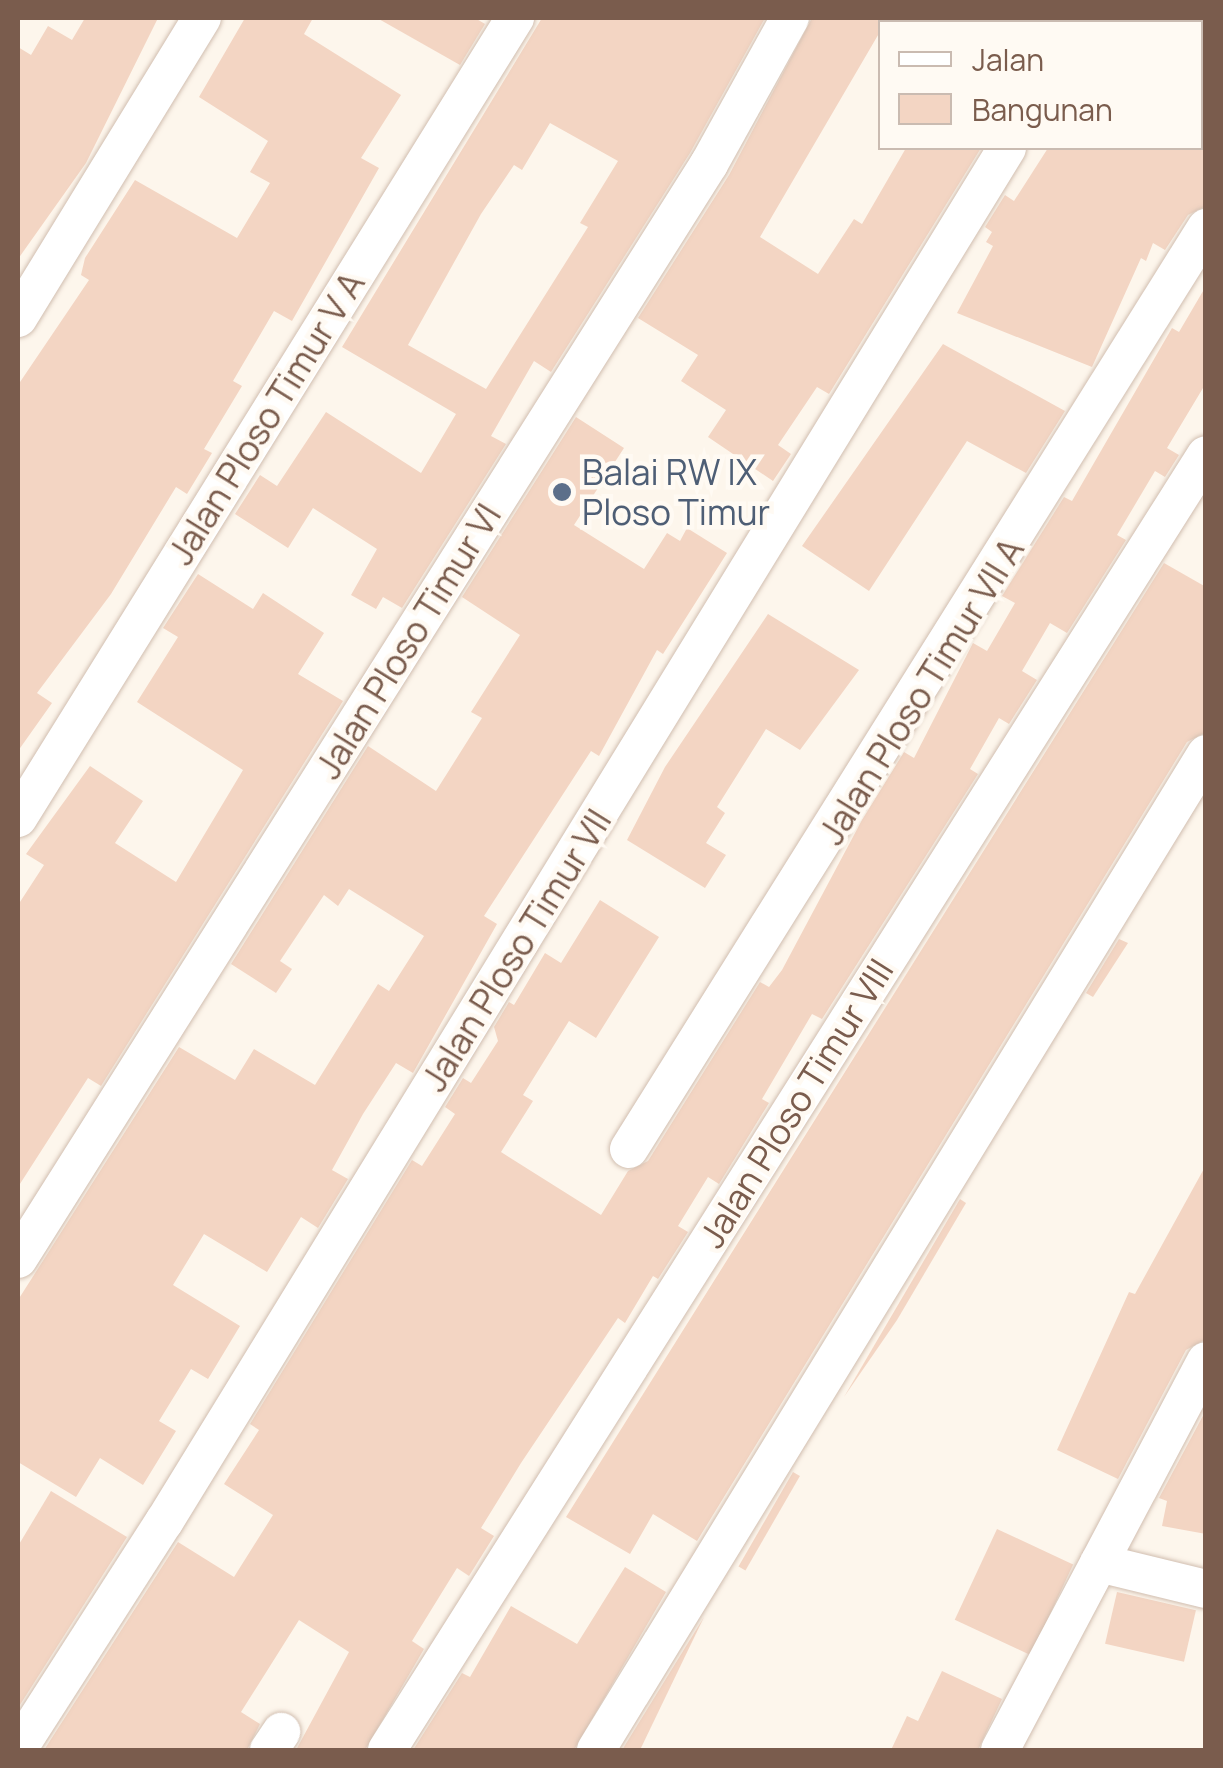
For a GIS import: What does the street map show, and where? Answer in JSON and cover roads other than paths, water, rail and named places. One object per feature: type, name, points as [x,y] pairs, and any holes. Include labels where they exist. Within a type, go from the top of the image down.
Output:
[{"type":"street","points":[[18,318],[202,18]]},
{"type":"street","name":"Jalan Ploso Timur V A","points":[[18,818],[516,18]]},
{"type":"street","name":"Jalan Ploso Timur VI","points":[[18,1260],[709,164],[790,18]]},
{"type":"street","name":"Jalan Ploso Timur VII","points":[[18,1748],[164,1522],[1006,150]]},
{"type":"street","name":"Jalan Ploso Timur VII A","points":[[629,1149],[1206,228]]},
{"type":"street","name":"Jalan Ploso Timur VIII","points":[[387,1750],[1206,455]]},
{"type":"street","points":[[596,1750],[1206,754]]},
{"type":"street","points":[[1000,1750],[1206,1361]]},
{"type":"street","points":[[1099,1563],[1206,1589]]},
{"type":"place","name":"Balai RW IX Ploso Timur","points":[[562,492]]}]
